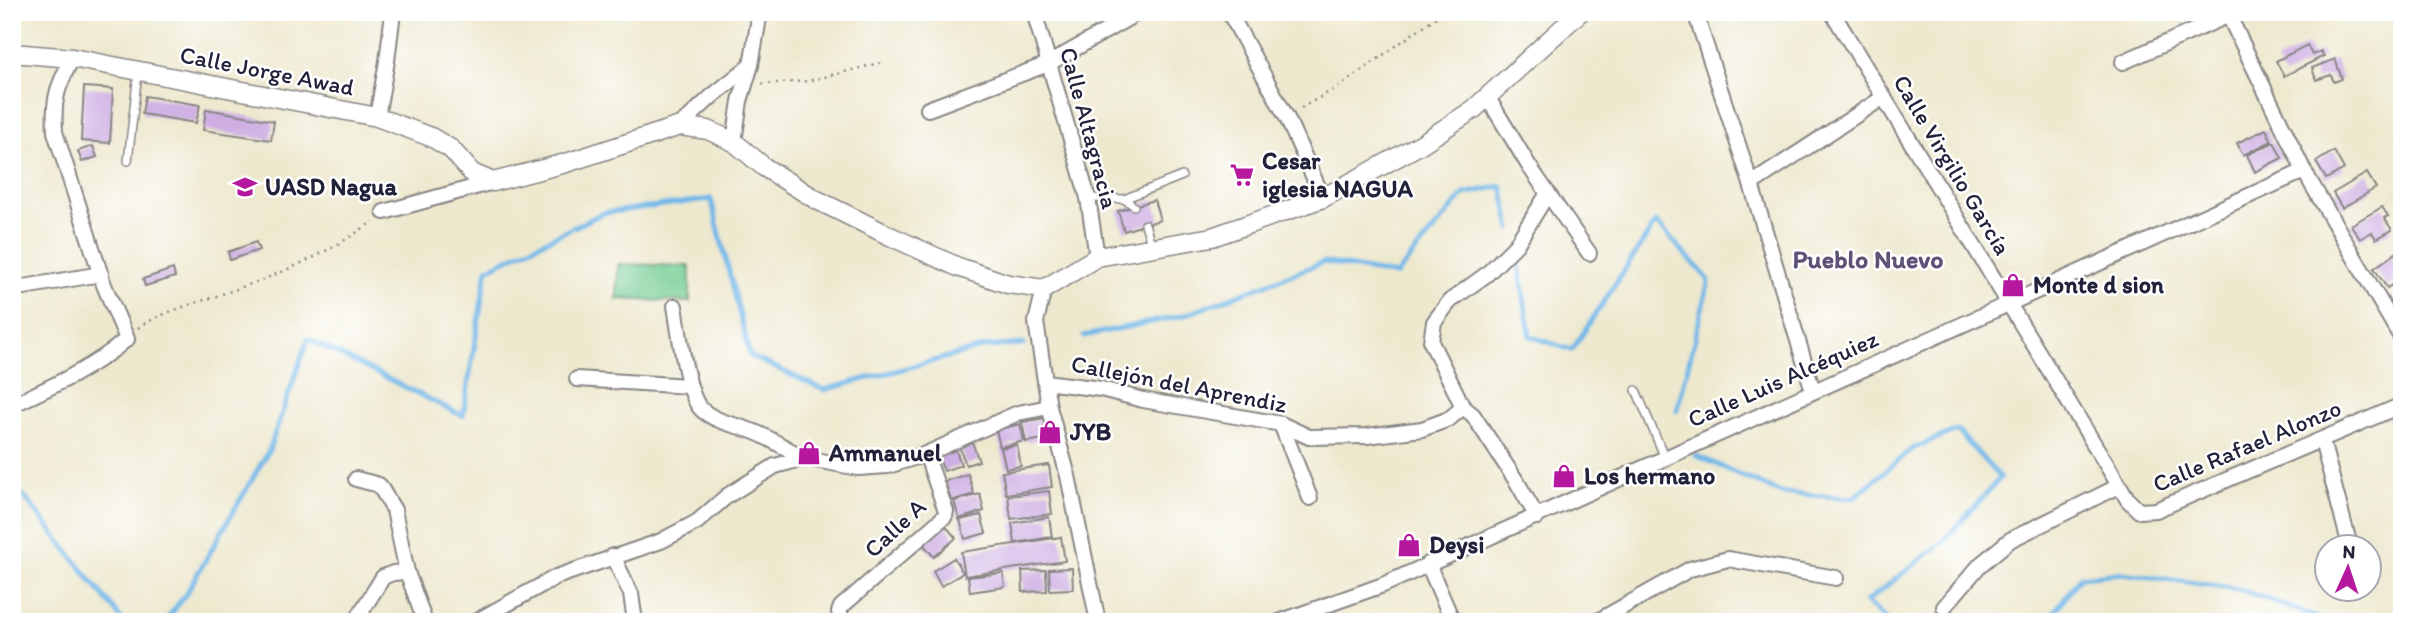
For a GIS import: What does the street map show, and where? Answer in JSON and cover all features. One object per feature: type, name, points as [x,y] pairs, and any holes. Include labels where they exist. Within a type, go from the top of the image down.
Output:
[{"type":"street","points":[[377,117],[393,12]]},
{"type":"street","points":[[734,142],[740,101],[751,65],[760,12]]},
{"type":"street","name":"Calle Altagracia","points":[[1034,12],[1088,198],[1097,257]]},
{"type":"street","points":[[928,109],[1048,64],[1139,12]]},
{"type":"street","points":[[1229,12],[1287,118],[1323,198]]},
{"type":"street","points":[[680,126],[708,130],[734,142],[764,167],[815,199],[958,267],[1009,284],[1044,289],[1097,257],[1212,237],[1323,198],[1422,144],[1474,109],[1580,12]]},
{"type":"street","points":[[1695,12],[1751,184],[1813,391]]},
{"type":"street","name":"Calle Virgilio García","points":[[1832,12],[2119,486]]},
{"type":"street","points":[[2123,62],[2228,13],[2304,171],[2402,339]]},
{"type":"street","name":"Calle Jorge Awad","points":[[12,53],[72,58],[377,117],[430,137],[451,149],[472,173],[493,182]]},
{"type":"street","points":[[12,405],[102,359],[127,339],[101,274],[55,132],[53,109],[56,90],[72,58]]},
{"type":"street","points":[[384,212],[566,163],[680,126],[751,65]]},
{"type":"street","points":[[1488,97],[1588,253]]},
{"type":"street","points":[[1751,184],[1884,97]]},
{"type":"street","name":"Calle Luis Alcéquiez","points":[[1279,622],[1383,585],[2304,171]]},
{"type":"street","points":[[1537,517],[1473,415],[1463,407],[1432,342],[1434,322],[1450,301],[1487,274],[1516,245],[1548,193]]},
{"type":"street","points":[[12,289],[101,274]]},
{"type":"street","points":[[1044,289],[1036,322],[1049,407],[1068,476],[1098,622]]},
{"type":"street","points":[[675,306],[689,386],[701,409],[721,421],[759,434],[779,447],[805,458],[858,468],[888,466],[926,454],[1018,412],[1049,407]]},
{"type":"street","points":[[577,379],[689,386]]},
{"type":"street","name":"Callejón del Aprendiz","points":[[1045,382],[1101,389],[1143,400],[1281,424],[1309,437],[1367,436],[1422,429],[1449,419],[1463,407]]},
{"type":"street","name":"Calle Rafael Alonzo","points":[[2119,486],[2127,500],[2139,511],[2156,510],[2402,405]]},
{"type":"street","points":[[1281,424],[1310,498]]},
{"type":"street","points":[[2322,441],[2346,532]]},
{"type":"street","name":"Calle A","points":[[844,622],[839,612],[841,607],[945,516],[946,511],[926,454]]},
{"type":"street","points":[[475,622],[556,578],[661,541],[697,522],[727,496],[775,466],[805,458]]},
{"type":"street","points":[[356,480],[379,485],[394,510],[407,572],[425,622]]},
{"type":"street","points":[[1944,607],[1980,565],[2010,540],[2119,486]]},
{"type":"street","points":[[613,556],[631,594],[635,622]]},
{"type":"street","points":[[1596,622],[1690,569],[1728,559],[1836,578]]},
{"type":"street","points":[[1428,564],[1453,622]]},
{"type":"street","points":[[360,614],[383,577],[407,572]]},
{"type":"lane","points":[[128,161],[138,71]]},
{"type":"lane","points":[[1088,198],[1124,199],[1182,176]]},
{"type":"lane","points":[[1124,199],[1135,206]]},
{"type":"lane","points":[[1145,224],[1152,247]]},
{"type":"lane","points":[[1636,390],[1665,458]]},
{"type":"path","points":[[1287,118],[1312,100],[1343,84],[1443,12]]},
{"type":"path","points":[[744,86],[808,81],[880,63]]},
{"type":"path","points":[[138,327],[153,318],[243,287],[310,259],[359,231],[384,212]]},
{"type":"green space","points":[[618,264],[690,266],[690,302],[617,299]]},
{"type":"building","points":[[2307,45],[2312,55],[2321,51],[2324,56],[2284,76],[2276,61]]},
{"type":"building","points":[[2335,59],[2342,79],[2334,82],[2331,75],[2316,80],[2312,68]]},
{"type":"building","points":[[84,87],[113,89],[110,143],[81,141]]},
{"type":"building","points":[[145,96],[200,105],[196,123],[142,114]]},
{"type":"building","points":[[206,109],[274,121],[271,140],[203,130]]},
{"type":"building","points":[[2266,129],[2272,141],[2243,155],[2237,143]]},
{"type":"building","points":[[2274,142],[2282,158],[2255,172],[2247,155]]},
{"type":"building","points":[[93,146],[97,157],[82,162],[78,151]]},
{"type":"building","points":[[2334,151],[2344,169],[2326,179],[2316,162]]},
{"type":"building","points":[[2367,173],[2376,188],[2342,208],[2333,193]]},
{"type":"building","points":[[1154,200],[1160,220],[1124,231],[1118,211]]},
{"type":"building","points":[[2382,207],[2388,216],[2384,218],[2392,230],[2376,239],[2372,232],[2360,239],[2351,225]]},
{"type":"building","points":[[256,242],[259,250],[230,260],[228,252]]},
{"type":"building","points":[[2402,249],[2402,278],[2387,288],[2374,268]]},
{"type":"building","points":[[173,269],[175,277],[145,286],[143,279]]},
{"type":"building","points":[[1045,418],[1049,438],[1026,442],[1022,422]]},
{"type":"building","points":[[1020,424],[1024,441],[1000,447],[996,430]]},
{"type":"building","points":[[972,442],[979,461],[966,465],[959,446]]},
{"type":"building","points":[[1017,445],[1021,466],[1006,469],[1001,448]]},
{"type":"building","points":[[956,450],[961,465],[944,471],[938,456]]},
{"type":"building","points":[[1049,465],[1052,487],[1006,494],[1002,472]]},
{"type":"building","points":[[968,474],[974,494],[951,501],[945,481]]},
{"type":"building","points":[[1049,491],[1052,514],[1011,519],[1008,496]]},
{"type":"building","points":[[980,494],[984,511],[959,519],[954,501]]},
{"type":"building","points":[[981,515],[986,533],[965,539],[960,520]]},
{"type":"building","points":[[1049,517],[1052,537],[1015,543],[1012,523]]},
{"type":"building","points":[[944,524],[956,538],[934,557],[922,543]]},
{"type":"building","points":[[1061,537],[1065,561],[965,576],[961,552]]},
{"type":"building","points":[[954,558],[963,573],[941,586],[933,571]]},
{"type":"building","points":[[1072,568],[1073,589],[1050,590],[1049,569]]},
{"type":"building","points":[[1046,570],[1047,591],[1023,592],[1022,571]]},
{"type":"building","points":[[1003,573],[1005,587],[970,592],[968,577]]},
{"type":"waterway","points":[[1084,336],[1185,315],[1324,262],[1396,275],[1464,194],[1502,186],[1511,229]]},
{"type":"waterway","points":[[165,622],[187,592],[269,450],[308,339],[463,416],[487,269],[603,213],[711,199],[750,356],[824,390],[985,347],[1024,344]]},
{"type":"waterway","points":[[1519,265],[1530,336],[1572,350],[1656,222],[1709,280],[1677,411]]},
{"type":"waterway","points":[[1695,455],[1781,493],[1853,498],[1912,449],[1957,430],[2000,478],[1943,542],[1866,602],[1889,622]]},
{"type":"waterway","points":[[12,494],[23,495],[124,622]]},
{"type":"waterway","points":[[2047,622],[2080,577],[2122,573],[2239,589],[2329,622]]},
{"type":"place","name":"Cesar iglesia NAGUA","points":[[1242,175]]},
{"type":"place","name":"UASD Nagua","points":[[245,187]]},
{"type":"place","name":"Monte d sion","points":[[2013,285]]},
{"type":"place","name":"JYB","points":[[1050,432]]},
{"type":"place","name":"Ammanuel","points":[[809,453]]},
{"type":"place","name":"Los hermano","points":[[1564,476]]},
{"type":"place","name":"Deysi","points":[[1409,545]]},
{"type":"district","name":"Pueblo Nuevo","points":[[1868,259]]}]
